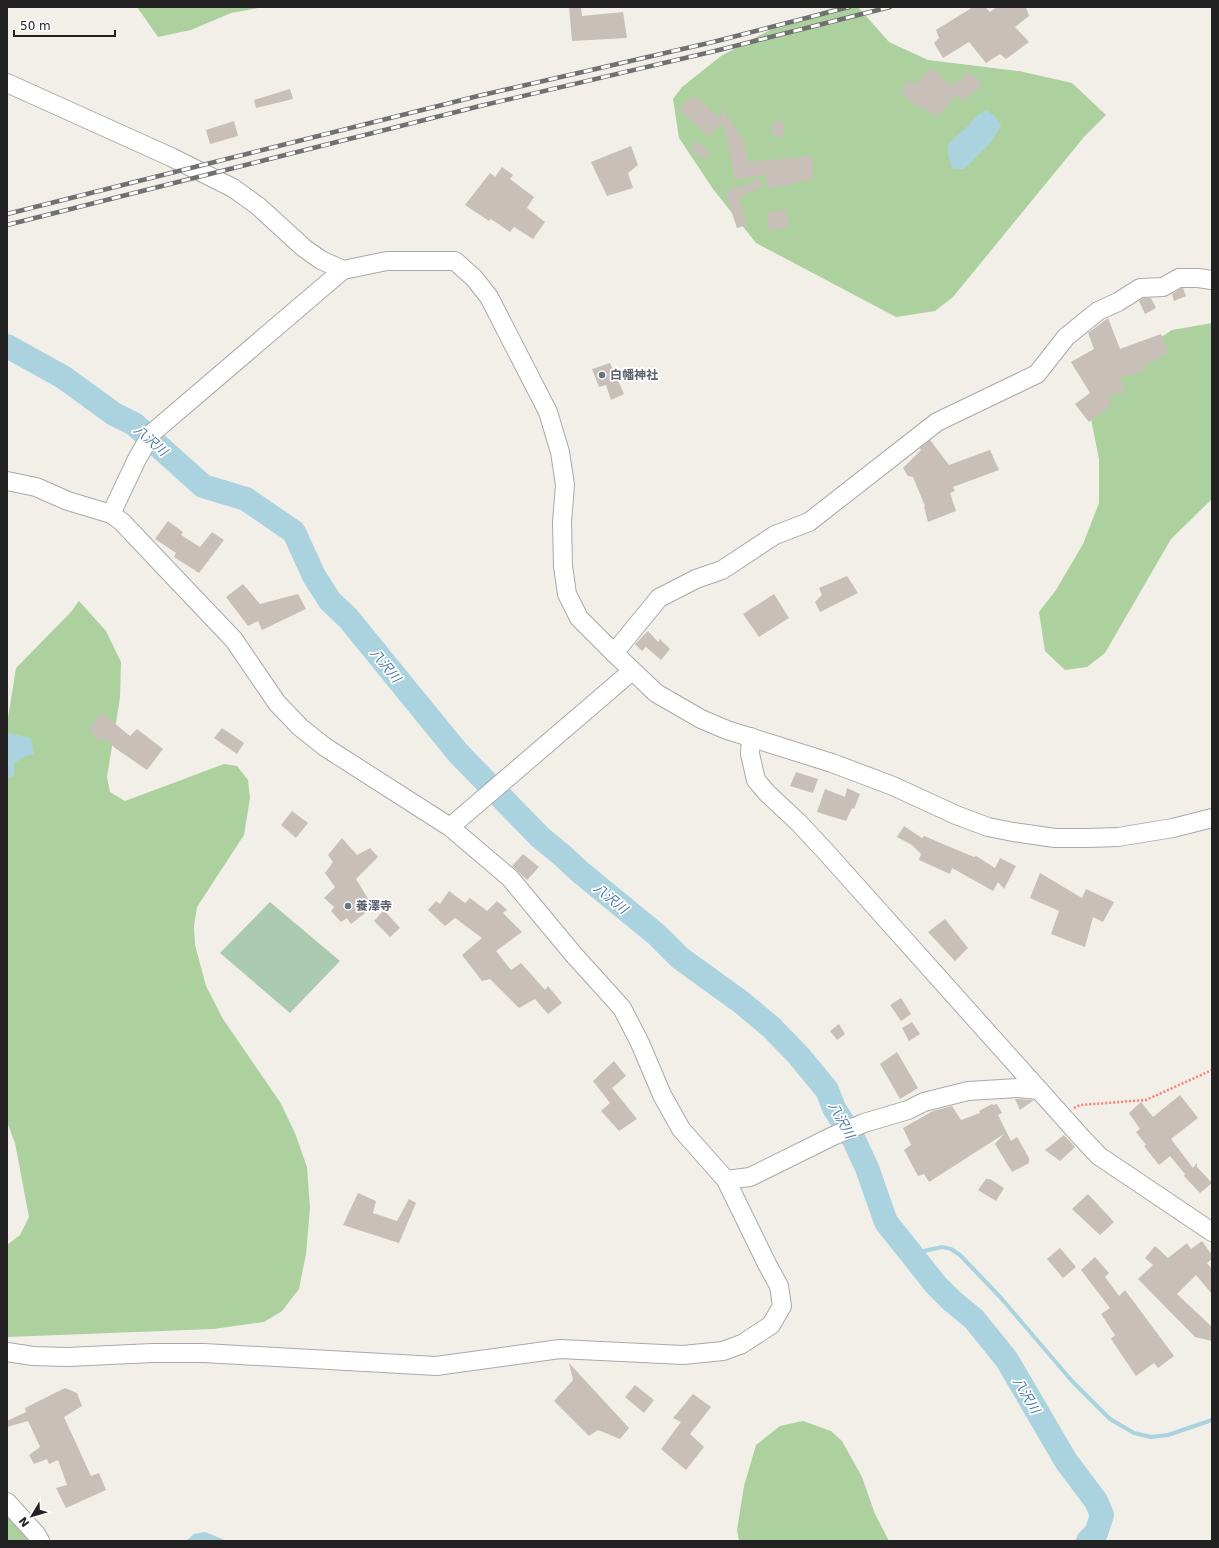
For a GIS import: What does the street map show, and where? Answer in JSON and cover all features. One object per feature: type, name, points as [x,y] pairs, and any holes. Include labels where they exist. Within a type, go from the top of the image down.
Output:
[{"type":"street","points":[[7,83],[170,157],[233,188],[258,206],[310,252],[321,260],[343,270]]},
{"type":"street","points":[[111,514],[136,459],[152,433],[343,270],[387,261],[455,261],[474,278],[489,297],[548,412],[560,452],[566,485],[562,530],[563,566],[567,594],[579,618],[656,693],[683,710],[727,730],[832,763],[893,786],[956,815],[988,827],[1055,838],[1118,837],[1173,828],[1212,818]]},
{"type":"street","points":[[614,653],[659,598],[696,579],[722,570],[775,535],[809,522],[937,422],[1037,374],[1066,337],[1098,311],[1118,302],[1140,288],[1163,287],[1179,278],[1212,280]]},
{"type":"street","points":[[7,481],[36,487],[68,501],[111,514],[122,522],[234,640],[278,703],[300,727],[325,747],[450,827],[510,878],[574,955],[622,1008],[640,1043],[662,1095],[681,1129],[726,1180],[779,1286],[782,1306],[771,1325],[742,1344],[723,1351],[683,1355],[560,1348],[436,1366],[204,1353],[153,1353],[67,1357],[33,1356],[7,1352]]},
{"type":"street","points":[[450,827],[632,671]]},
{"type":"street","points":[[751,737],[750,754],[756,780],[831,858],[1038,1090],[1099,1156],[1212,1232]]},
{"type":"street","points":[[726,1180],[750,1177],[833,1136],[864,1123],[908,1110],[924,1102],[968,1091],[1018,1088],[1038,1090]]},
{"type":"street","points":[[7,1502],[36,1534],[40,1541]]},
{"type":"path","points":[[1059,1112],[1080,1106],[1146,1100],[1212,1070]]},
{"type":"green space","points":[[137,7],[264,7],[231,13],[191,30],[158,37]]},
{"type":"green space","points":[[836,7],[858,7],[889,42],[928,60],[1019,71],[1072,83],[1106,115],[1084,137],[953,297],[935,311],[896,317],[756,243],[713,189],[679,138],[673,99],[682,87],[721,56],[783,23]]},
{"type":"green space","points":[[1212,323],[1212,499],[1171,539],[1105,653],[1087,667],[1065,670],[1045,651],[1039,612],[1056,590],[1083,544],[1099,503],[1099,459],[1089,409],[1124,362],[1172,330]]},
{"type":"green space","points":[[79,601],[106,631],[121,662],[120,698],[107,777],[110,792],[125,801],[224,764],[237,766],[248,780],[250,798],[244,835],[197,907],[194,926],[195,945],[206,986],[223,1019],[280,1102],[295,1133],[307,1167],[310,1208],[306,1254],[299,1289],[282,1311],[264,1322],[214,1329],[7,1337],[7,1245],[20,1235],[29,1217],[15,1143],[7,1122],[7,724],[16,668],[70,613]]},
{"type":"green space","points":[[270,902],[340,961],[290,1013],[220,953]]},
{"type":"green space","points":[[803,1421],[831,1431],[842,1441],[862,1477],[875,1514],[889,1541],[739,1541],[737,1530],[744,1486],[756,1445],[780,1426]]},
{"type":"green space","points":[[7,1501],[9,1506],[28,1541],[7,1541]]},
{"type":"water","points":[[987,110],[997,118],[1001,126],[991,142],[964,169],[953,169],[948,155],[948,144],[979,114]]},
{"type":"water","points":[[7,733],[31,738],[34,754],[25,756],[14,763],[14,775],[7,779]]},
{"type":"water","points":[[205,1532],[227,1541],[186,1541],[194,1534]]},
{"type":"building","points":[[569,7],[581,7],[582,16],[623,12],[627,38],[572,41]]},
{"type":"building","points":[[973,7],[985,7],[990,12],[997,7],[1026,7],[1029,16],[1015,27],[1029,42],[1006,59],[1000,54],[986,63],[969,42],[943,58],[934,43],[939,38],[936,30]]},
{"type":"building","points":[[931,68],[952,86],[969,72],[983,85],[963,101],[957,95],[937,117],[917,104],[915,106],[900,91],[909,80],[915,85]]},
{"type":"building","points":[[290,89],[293,99],[256,108],[254,100]]},
{"type":"building","points":[[694,95],[722,120],[720,107],[743,138],[748,162],[812,156],[813,179],[767,189],[766,175],[735,180],[723,123],[708,136],[679,109]]},
{"type":"building","points":[[783,120],[784,136],[774,137],[772,123]]},
{"type":"building","points":[[234,121],[238,136],[210,144],[206,130]]},
{"type":"building","points":[[697,141],[710,152],[704,160],[690,150]]},
{"type":"building","points":[[631,146],[638,165],[628,173],[633,188],[607,196],[591,162]]},
{"type":"building","points":[[502,167],[513,175],[510,179],[534,197],[527,208],[545,222],[533,239],[514,227],[510,232],[491,219],[489,221],[465,205],[490,173],[495,177]]},
{"type":"building","points":[[760,179],[763,186],[739,198],[747,225],[737,228],[725,192]]},
{"type":"building","points":[[786,209],[789,227],[769,231],[768,213]]},
{"type":"building","points":[[1182,288],[1186,296],[1174,301],[1172,294]]},
{"type":"building","points":[[1143,298],[1151,298],[1156,308],[1145,314],[1139,301]]},
{"type":"building","points":[[1108,318],[1120,349],[1161,334],[1169,353],[1145,365],[1145,371],[1120,377],[1125,392],[1107,397],[1112,405],[1089,422],[1075,404],[1090,393],[1071,362],[1094,349],[1088,333]]},
{"type":"building","points":[[610,363],[624,394],[611,400],[606,385],[599,387],[592,369]]},
{"type":"building","points":[[930,440],[949,465],[990,450],[999,470],[953,487],[955,491],[950,493],[956,511],[928,522],[925,506],[913,477],[908,476],[903,468],[921,450],[920,448]]},
{"type":"building","points":[[168,521],[183,532],[181,535],[200,547],[212,532],[224,540],[199,573],[174,557],[176,553],[155,539]]},
{"type":"building","points":[[847,576],[858,593],[820,612],[815,602],[822,595],[819,588]]},
{"type":"building","points":[[243,584],[260,604],[298,594],[306,609],[262,630],[258,621],[248,626],[226,597]]},
{"type":"building","points":[[774,594],[789,618],[759,637],[743,614]]},
{"type":"building","points":[[648,631],[658,642],[660,639],[670,649],[661,660],[646,647],[642,651],[635,644]]},
{"type":"building","points":[[102,713],[130,736],[137,729],[163,749],[147,770],[115,748],[104,738],[100,742],[89,729]]},
{"type":"building","points":[[222,728],[244,743],[237,754],[214,738]]},
{"type":"building","points":[[796,772],[818,779],[813,793],[790,786]]},
{"type":"building","points":[[847,788],[860,794],[854,809],[852,808],[846,821],[817,812],[825,789],[845,797]]},
{"type":"building","points":[[292,811],[308,823],[296,838],[281,825]]},
{"type":"building","points":[[904,826],[922,838],[924,836],[974,857],[976,856],[995,868],[1000,858],[1016,866],[1004,889],[998,882],[993,891],[952,868],[950,874],[919,860],[921,854],[912,845],[897,837]]},
{"type":"building","points":[[342,838],[357,855],[370,848],[378,857],[356,879],[373,907],[351,924],[347,918],[341,922],[331,911],[334,907],[324,898],[335,887],[325,873],[333,862],[328,855]]},
{"type":"building","points":[[523,854],[539,867],[527,880],[512,866]]},
{"type":"building","points":[[1040,873],[1082,898],[1086,889],[1114,902],[1103,922],[1093,917],[1085,947],[1051,934],[1059,911],[1030,898]]},
{"type":"building","points":[[449,891],[465,903],[470,898],[487,911],[497,901],[507,910],[503,913],[522,932],[496,951],[511,970],[521,963],[545,990],[548,986],[562,1003],[548,1014],[535,999],[519,1008],[490,979],[482,981],[462,955],[482,938],[455,918],[445,926],[428,910],[436,901],[440,904]]},
{"type":"building","points":[[384,910],[400,928],[390,937],[374,921]]},
{"type":"building","points":[[945,919],[968,948],[955,961],[928,932]]},
{"type":"building","points":[[901,998],[911,1014],[901,1021],[890,1005]]},
{"type":"building","points":[[912,1022],[920,1034],[909,1041],[902,1028]]},
{"type":"building","points":[[839,1024],[845,1034],[837,1040],[830,1031]]},
{"type":"building","points":[[897,1052],[918,1088],[900,1099],[880,1064]]},
{"type":"building","points":[[614,1061],[626,1076],[612,1088],[637,1119],[619,1131],[601,1111],[610,1103],[593,1081]]},
{"type":"building","points":[[1180,1095],[1198,1118],[1171,1139],[1193,1168],[1197,1163],[1197,1167],[1212,1183],[1200,1193],[1184,1176],[1185,1174],[1170,1156],[1159,1165],[1144,1146],[1146,1145],[1136,1132],[1140,1129],[1129,1113],[1141,1102],[1153,1117]]},
{"type":"building","points":[[1015,1099],[1018,1099],[1034,1100],[1020,1110]]},
{"type":"building","points":[[992,1104],[997,1104],[1002,1113],[998,1115],[1011,1141],[1017,1137],[1029,1158],[1029,1163],[1012,1172],[995,1144],[1004,1134],[929,1182],[924,1174],[918,1176],[904,1150],[911,1145],[903,1128],[933,1111],[952,1106],[961,1120],[980,1113],[979,1111]]},
{"type":"building","points":[[1064,1135],[1075,1147],[1060,1161],[1045,1150]]},
{"type":"building","points":[[986,1179],[990,1179],[1004,1188],[996,1201],[978,1190]]},
{"type":"building","points":[[358,1193],[376,1201],[373,1213],[397,1221],[409,1199],[416,1203],[399,1243],[343,1225]]},
{"type":"building","points":[[1088,1194],[1114,1222],[1100,1235],[1072,1209]]},
{"type":"building","points":[[1202,1241],[1212,1255],[1212,1259],[1207,1263],[1212,1269],[1212,1294],[1196,1275],[1177,1294],[1212,1327],[1212,1341],[1195,1337],[1138,1279],[1153,1265],[1145,1258],[1155,1246],[1168,1258],[1187,1243],[1191,1249]]},
{"type":"building","points":[[1060,1248],[1076,1267],[1063,1278],[1047,1259]]},
{"type":"building","points":[[1095,1257],[1109,1273],[1105,1277],[1119,1296],[1125,1290],[1174,1356],[1158,1368],[1154,1363],[1136,1376],[1111,1339],[1115,1335],[1101,1314],[1110,1308],[1081,1270]]},
{"type":"building","points":[[569,1363],[629,1428],[620,1439],[598,1430],[589,1436],[554,1401],[573,1380]]},
{"type":"building","points":[[635,1385],[654,1400],[644,1413],[625,1397]]},
{"type":"building","points":[[65,1388],[77,1393],[82,1406],[64,1417],[91,1476],[99,1473],[106,1490],[66,1508],[56,1488],[67,1485],[58,1460],[49,1464],[47,1459],[34,1464],[29,1455],[40,1447],[28,1421],[7,1427],[7,1421],[26,1412],[25,1408]]},
{"type":"building","points":[[693,1394],[711,1407],[690,1434],[704,1447],[686,1470],[661,1449],[681,1422],[673,1418]]},
{"type":"waterway","name":"八沢川","points":[[7,346],[63,377],[114,414],[134,424],[203,486],[246,499],[294,532],[314,576],[330,601],[348,618],[458,753],[540,837],[657,935],[680,958],[741,1002],[771,1027],[799,1056],[827,1090],[834,1108],[854,1140],[867,1168],[886,1222],[936,1285],[952,1301],[974,1319],[1007,1360],[1066,1461],[1096,1501],[1102,1515],[1096,1533],[1088,1541]]},
{"type":"waterway","points":[[910,1254],[942,1247],[951,1249],[960,1255],[1001,1298],[1072,1381],[1110,1419],[1134,1433],[1151,1437],[1168,1435],[1212,1420]]},
{"type":"railway","points":[[7,214],[478,96],[713,42],[849,7]]},
{"type":"railway","points":[[7,225],[480,106],[715,51],[890,7]]},
{"type":"place","name":"白幡神社","points":[[602,375]]},
{"type":"place","name":"養澤寺","points":[[348,906]]}]
